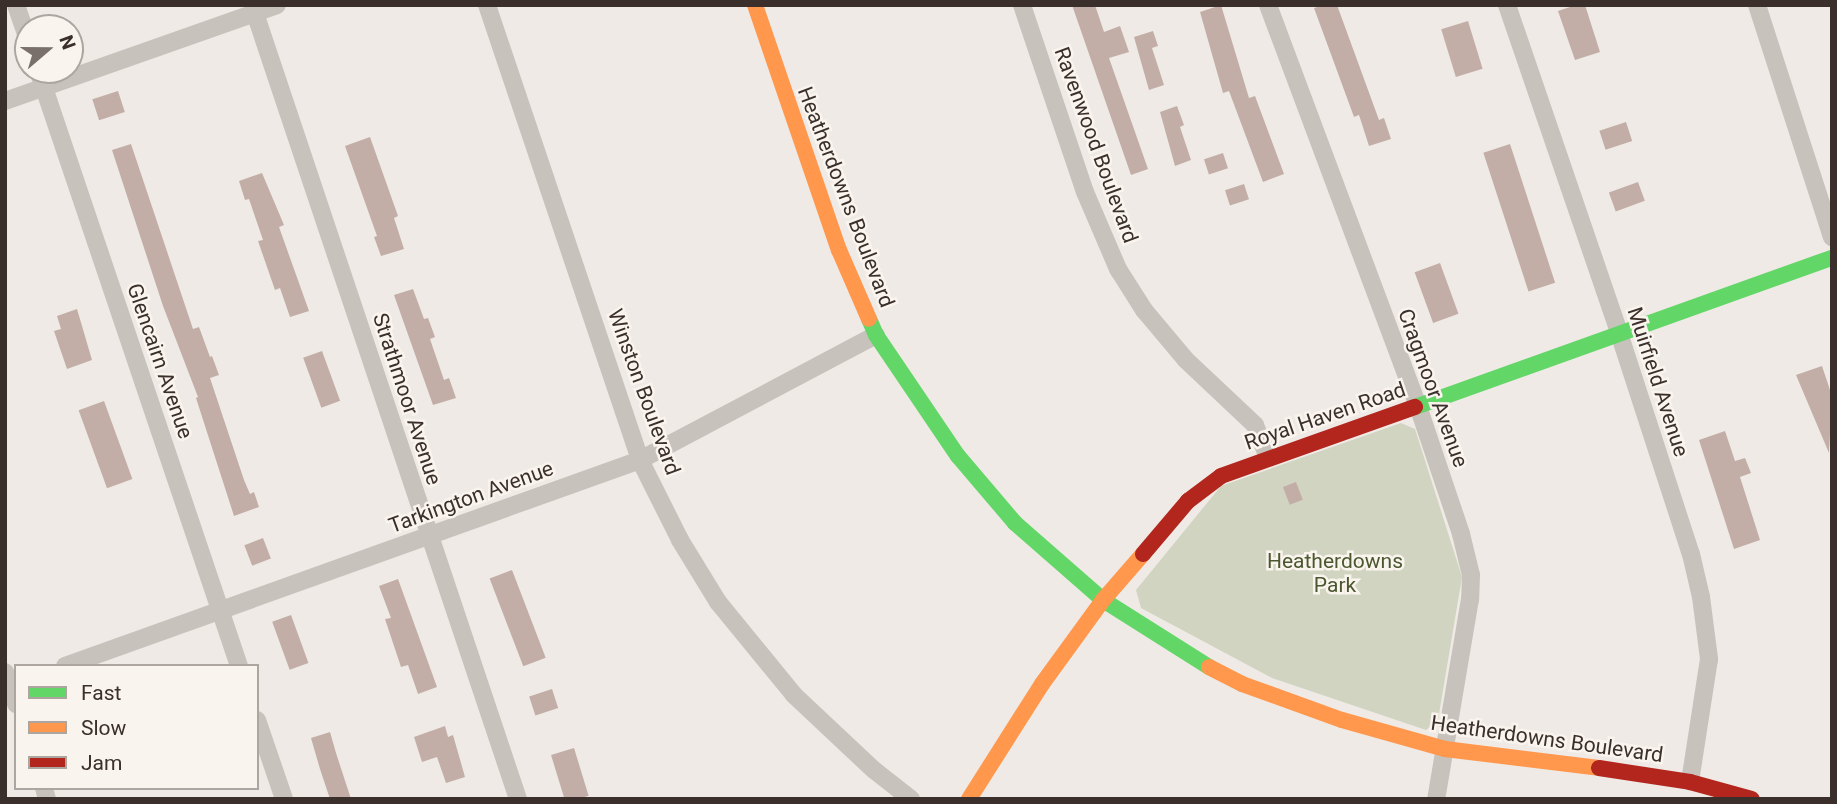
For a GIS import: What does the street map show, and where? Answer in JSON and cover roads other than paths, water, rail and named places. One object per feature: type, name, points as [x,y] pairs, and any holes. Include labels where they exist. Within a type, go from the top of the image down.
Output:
[{"type":"street","points":[[84,65],[277,5]]},
{"type":"street","name":"Winston Boulevard","points":[[487,5],[640,460],[703,580],[741,633],[794,695],[866,763],[911,799]]},
{"type":"street","name":"Heatherdowns Boulevard","points":[[755,5],[839,250],[876,335],[919,403],[966,466],[1015,523],[1054,560],[1103,600],[1188,656],[1242,684],[1342,720],[1445,749],[1690,782],[1752,799]]},
{"type":"street","name":"Ravenwood Boulevard","points":[[1022,5],[1085,192],[1118,268],[1144,310],[1186,359],[1255,425],[1268,458]]},
{"type":"street","name":"Cragmoor Avenue","points":[[1268,5],[1418,406],[1461,534],[1471,575],[1470,599],[1436,799]]},
{"type":"street","name":"Muirfield Avenue","points":[[1507,5],[1691,554],[1707,625],[1706,691],[1690,782]]},
{"type":"street","points":[[1757,5],[1832,237]]},
{"type":"street","name":"Strathmoor Avenue","points":[[254,13],[518,799]]},
{"type":"street","points":[[5,101],[32,84]]},
{"type":"street","name":"Glencairn Avenue","points":[[43,84],[238,664]]},
{"type":"street","name":"Royal Haven Road","points":[[969,799],[1042,684],[1103,600],[1205,486],[1221,476],[1268,458],[1832,258]]},
{"type":"street","name":"Tarkington Avenue","points":[[71,664],[640,460],[876,335]]},
{"type":"street","points":[[259,726],[284,799]]},
{"type":"park label","name":"Heatherdowns Park","points":[[1335,573]]}]
